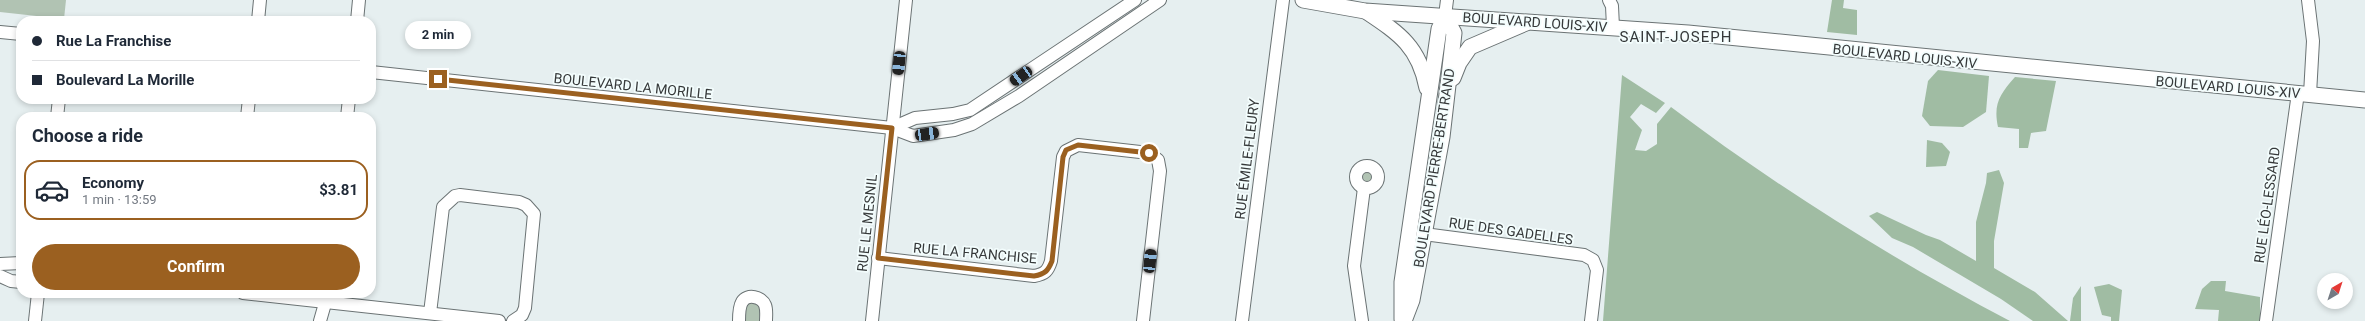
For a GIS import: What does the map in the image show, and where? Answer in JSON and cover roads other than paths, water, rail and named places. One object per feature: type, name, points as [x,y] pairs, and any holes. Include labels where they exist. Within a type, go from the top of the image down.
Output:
[{"type":"main road","name":"BOULEVARD LOUIS-XIV","points":[[1303,0],[1365,11],[1613,27],[2365,100]]},
{"type":"main road","points":[[1365,11],[1393,29],[1407,41],[1424,69],[1429,101]]},
{"type":"main road","name":"BOULEVARD PIERRE-BERTRAND","points":[[1403,321],[1412,300],[1442,137],[1454,33],[1445,16]]},
{"type":"main road","name":"BOULEVARD PIERRE-BERTRAND","points":[[1403,321],[1402,282],[1439,29],[1445,16]]},
{"type":"main road","points":[[1447,94],[1459,63],[1470,47],[1530,22]]},
{"type":"street","points":[[258,16],[260,0]]},
{"type":"street","points":[[357,16],[359,0]]},
{"type":"street","name":"RUE LE MESNIL","points":[[872,321],[906,0]]},
{"type":"street","name":"BOULEVARD LA MORILLE","points":[[892,128],[915,118],[954,114],[970,110],[1135,0]]},
{"type":"street","name":"BOULEVARD LA MORILLE","points":[[376,73],[892,128],[913,136],[954,130],[972,124],[1020,96],[1160,0]]},
{"type":"street","name":"RUE ÉMILE-FLEURY","points":[[1242,321],[1283,0]]},
{"type":"street","name":"BOULEVARD PIERRE-BERTRAND","points":[[1445,16],[1447,0]]},
{"type":"street","points":[[1609,0],[1612,6],[1613,27]]},
{"type":"street","name":"RUE LÉO-LESSARD","points":[[2266,321],[2313,41],[2308,0]]},
{"type":"street","points":[[0,32],[16,34]]},
{"type":"street","name":"RUE LA FRANCHISE","points":[[878,258],[1034,276],[1043,274],[1048,270],[1052,261],[1063,157],[1066,150],[1078,145],[1149,153],[1158,160],[1160,171],[1143,321]]},
{"type":"street","points":[[1362,321],[1354,266],[1364,188]]},
{"type":"street","points":[[430,313],[443,207],[452,199],[460,195],[519,202],[526,205],[534,214],[525,308],[522,315],[513,321]]},
{"type":"street","name":"RUE DES GADELLES","points":[[1424,234],[1584,256],[1593,260],[1596,270],[1591,321]]},
{"type":"street","points":[[0,264],[16,263]]},
{"type":"street","points":[[0,276],[16,282]]},
{"type":"street","points":[[739,321],[742,302],[746,298],[754,297],[761,300],[765,305],[766,321]]},
{"type":"street","points":[[35,321],[37,298]]},
{"type":"street","points":[[320,321],[327,298],[430,313],[499,321]]},
{"type":"district","name":"SAINT-JOSEPH","points":[[1676,37]]}]
